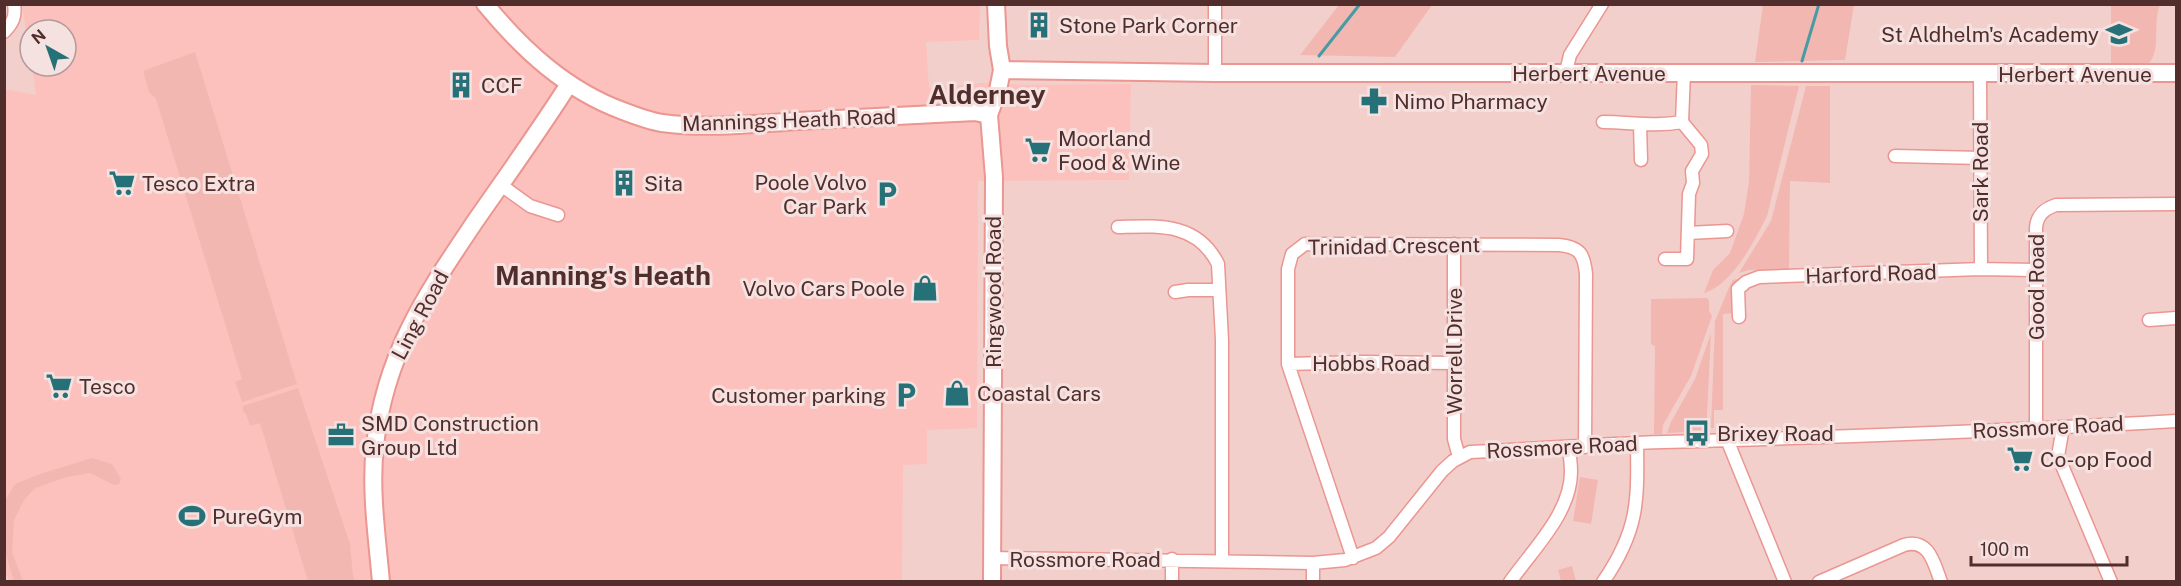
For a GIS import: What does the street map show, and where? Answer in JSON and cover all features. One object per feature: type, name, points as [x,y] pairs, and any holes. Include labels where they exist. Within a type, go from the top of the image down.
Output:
[{"type":"street","points":[[4,32],[12,24],[16,13],[14,4]]},
{"type":"street","name":"Mannings Heath Road","points":[[485,4],[510,34],[569,84],[587,96],[618,110],[659,123],[740,124],[975,112],[989,115]]},
{"type":"street","name":"Ringwood Road","points":[[992,582],[993,177],[989,115],[1002,70],[998,46],[996,4]]},
{"type":"street","points":[[1215,4],[1215,73]]},
{"type":"street","points":[[1566,72],[1570,55],[1602,4]]},
{"type":"street","name":"Herbert Avenue","points":[[1002,70],[1215,73],[1684,72],[1980,75],[2176,73]]},
{"type":"street","points":[[1665,259],[1687,259],[1692,171],[1702,154],[1701,145],[1682,122],[1684,72]]},
{"type":"street","name":"Sark Road","points":[[1980,75],[1981,269]]},
{"type":"street","name":"Ling Road","points":[[381,582],[374,499],[375,446],[395,359],[419,306],[569,84]]},
{"type":"street","points":[[1604,122],[1632,122],[1640,125],[1682,122]]},
{"type":"street","points":[[1640,125],[1641,160]]},
{"type":"street","points":[[1895,156],[1981,158]]},
{"type":"street","points":[[501,185],[530,206],[558,215]]},
{"type":"street","name":"Good Road","points":[[2036,429],[2037,222],[2041,213],[2061,204],[2176,204]]},
{"type":"street","points":[[1118,227],[1165,226],[1187,232],[1214,255],[1218,264],[1222,340],[1222,561]]},
{"type":"street","points":[[1688,233],[1727,231]]},
{"type":"street","name":"Trinidad Crescent","points":[[1353,558],[1288,364],[1288,269],[1292,254],[1300,247],[1319,243],[1572,246],[1581,253],[1586,274],[1585,447]]},
{"type":"street","name":"Worrell Drive","points":[[1454,244],[1454,439],[1459,457]]},
{"type":"street","name":"Harford Road","points":[[1739,317],[1738,289],[1746,282],[1759,277],[1981,269],[2036,270]]},
{"type":"street","points":[[1175,292],[1219,290]]},
{"type":"street","points":[[2149,320],[2176,318]]},
{"type":"street","name":"Hobbs Road","points":[[1288,364],[1454,363]]},
{"type":"street","name":"Rossmore Road","points":[[992,558],[1172,559],[1313,563],[1353,558],[1376,548],[1389,537],[1442,471],[1459,457],[1470,452],[2036,429],[2176,421]]},
{"type":"street","points":[[2062,427],[2058,456],[2111,582]]},
{"type":"street","points":[[1728,442],[1785,582]]},
{"type":"street","points":[[1603,582],[1623,547],[1636,512],[1636,444]]},
{"type":"street","points":[[1510,582],[1558,517],[1566,500],[1571,472],[1569,448]]},
{"type":"street","points":[[1819,582],[1904,545],[1916,543],[1930,552],[1941,582]]},
{"type":"street","points":[[1172,559],[1172,582]]},
{"type":"street","points":[[1313,563],[1313,582]]},
{"type":"shaded area","points":[[22,5],[980,5],[979,40],[926,42],[929,88],[980,83],[1131,84],[1129,180],[978,181],[977,428],[927,430],[927,464],[903,465],[902,581],[9,581],[4,569],[4,89],[36,95],[34,78],[78,78],[78,18],[24,18]]},
{"type":"shaded area","points":[[1339,5],[1432,5],[1395,57],[1300,55]]},
{"type":"shaded area","points":[[1763,5],[1854,5],[1845,60],[1755,62]]},
{"type":"shaded area","points":[[2111,5],[2160,5],[2155,52],[2148,64],[2111,64]]},
{"type":"shaded area","points":[[195,52],[297,384],[242,402],[235,382],[242,379],[156,99],[149,92],[143,71]]},
{"type":"shaded area","points":[[1751,85],[1799,86],[1767,216],[1749,250],[1733,272],[1724,281],[1704,293],[1713,270],[1730,253],[1744,214],[1749,182]]},
{"type":"shaded area","points":[[1806,86],[1830,86],[1830,183],[1790,181],[1789,269],[1749,270],[1739,273],[1771,221]]},
{"type":"shaded area","points":[[1745,277],[1736,313],[1723,314],[1723,410],[1714,410],[1714,428],[1711,428],[1715,321],[1733,280]]},
{"type":"shaded area","points":[[1707,298],[1712,316],[1691,376],[1663,425],[1662,434],[1654,434],[1655,346],[1651,344],[1651,299]]},
{"type":"shaded area","points":[[1711,333],[1708,431],[1667,433],[1695,379]]},
{"type":"shaded area","points":[[298,388],[350,544],[355,581],[308,581],[260,423],[250,426],[243,411],[243,406]]},
{"type":"shaded area","points":[[92,458],[112,464],[121,479],[119,484],[114,485],[90,473],[67,477],[35,488],[24,500],[14,520],[12,552],[23,581],[14,581],[5,552],[4,502],[15,484]]},
{"type":"shaded area","points":[[1580,477],[1598,480],[1591,524],[1573,521]]},
{"type":"shaded area","points":[[1572,566],[1576,581],[1561,581],[1558,570]]},
{"type":"waterway","points":[[1319,56],[1360,4]]},
{"type":"waterway","points":[[1802,61],[1819,4]]},
{"type":"place","name":"Stone Park Corner","points":[[1039,25]]},
{"type":"place","name":"St Aldhelm's Academy","points":[[2119,34]]},
{"type":"place","name":"CCF","points":[[461,85]]},
{"type":"place","name":"Nimo Pharmacy","points":[[1374,101]]},
{"type":"place","name":"Moorland Food & Wine","points":[[1038,150]]},
{"type":"place","name":"Tesco Extra","points":[[122,183]]},
{"type":"place","name":"Sita","points":[[624,183]]},
{"type":"place","name":"Poole Volvo Car Park","points":[[887,194]]},
{"type":"place","name":"Volvo Cars Poole","points":[[925,288]]},
{"type":"place","name":"Tesco","points":[[59,386]]},
{"type":"place","name":"Coastal Cars","points":[[957,393]]},
{"type":"place","name":"Customer parking","points":[[906,395]]},
{"type":"place","name":"Brixey Road","points":[[1697,433]]},
{"type":"place","name":"SMD Construction Group Ltd","points":[[341,435]]},
{"type":"place","name":"Co-op Food","points":[[2020,459]]},
{"type":"place","name":"PureGym","points":[[192,516]]},
{"type":"district","name":"Alderney","points":[[987,94]]},
{"type":"district","name":"Manning's Heath","points":[[603,275]]}]
